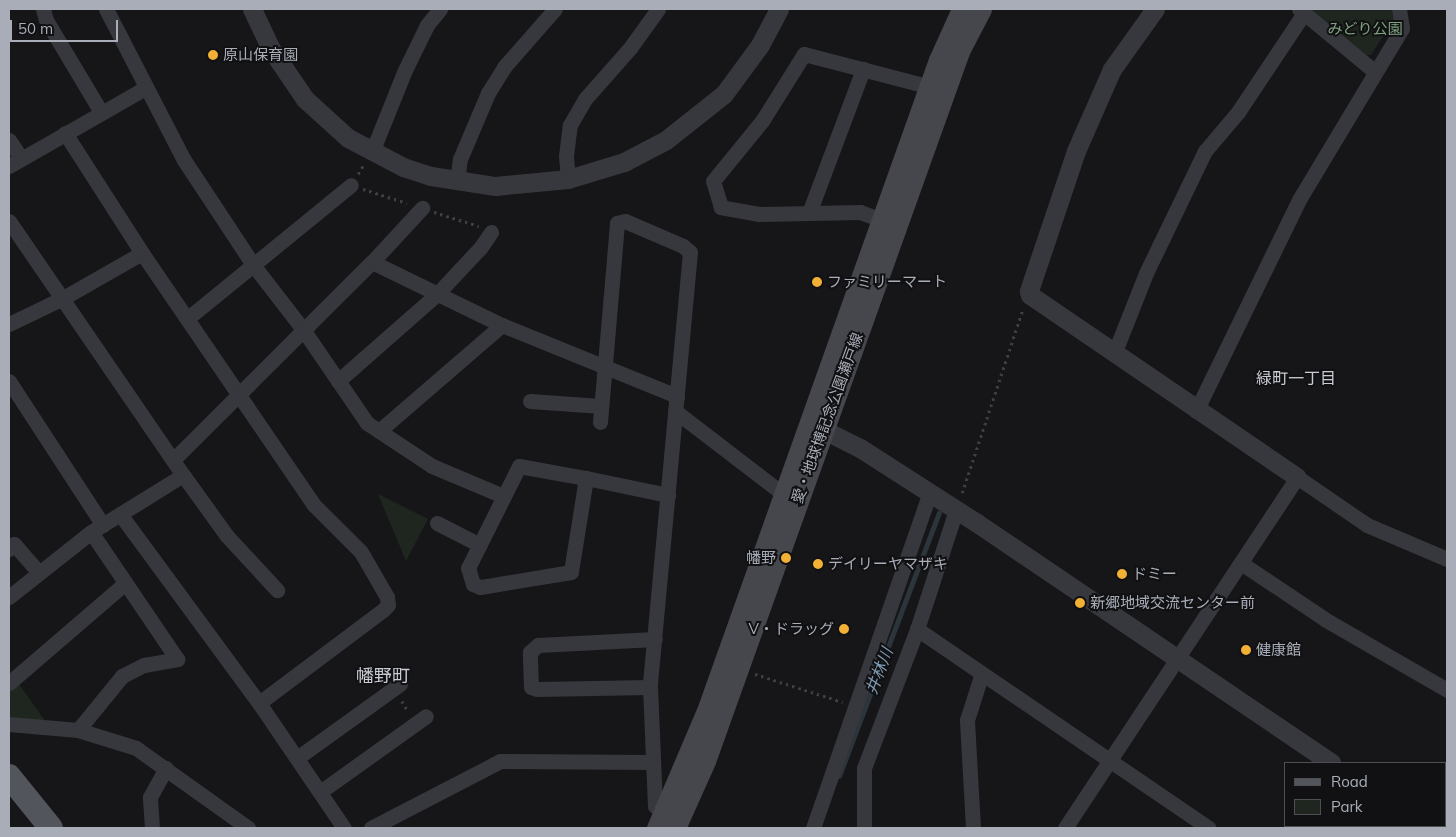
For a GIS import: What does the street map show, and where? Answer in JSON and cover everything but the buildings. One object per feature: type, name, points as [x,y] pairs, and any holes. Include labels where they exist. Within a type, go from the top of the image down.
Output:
[{"type":"main road","name":"愛・地球博記念公園瀬戸線","points":[[669,824],[707,712],[816,426],[937,88],[962,9]]},
{"type":"main road","name":"愛・地球博記念公園瀬戸線","points":[[816,426],[882,220],[937,88],[981,9]]},
{"type":"main road","name":"愛・地球博記念公園瀬戸線","points":[[669,824],[705,761],[737,668],[789,499]]},
{"type":"main road","points":[[9,776],[50,828]]},
{"type":"street","points":[[43,9],[46,20],[101,112]]},
{"type":"street","points":[[106,9],[145,88],[184,160],[254,266],[302,328],[367,423],[432,466],[502,496]]},
{"type":"street","points":[[252,9],[271,49],[305,99],[336,129],[372,152],[403,167],[457,182],[515,186],[568,179],[624,162],[666,140],[724,94],[760,45],[779,9]]},
{"type":"street","points":[[372,152],[405,70],[426,25],[440,9]]},
{"type":"street","points":[[457,182],[460,159],[488,93],[504,67],[555,9]]},
{"type":"street","points":[[568,179],[566,156],[570,125],[585,99],[630,48],[658,9]]},
{"type":"street","points":[[1155,9],[1112,69],[1080,142],[1029,290],[1034,299],[1196,411],[1367,525],[1447,559]]},
{"type":"street","points":[[1196,411],[1300,198],[1374,71],[1402,28],[1399,9]]},
{"type":"street","points":[[1114,354],[1146,272],[1205,152],[1242,105],[1301,11],[1374,71]]},
{"type":"street","points":[[882,220],[860,212],[759,214],[721,207],[713,181],[762,121],[804,54],[937,88]]},
{"type":"street","points":[[810,212],[863,69]]},
{"type":"street","points":[[9,140],[15,162],[145,88]]},
{"type":"street","points":[[65,133],[142,253],[314,505],[366,558],[387,597],[388,605],[259,703]]},
{"type":"street","points":[[188,318],[351,186]]},
{"type":"street","points":[[173,460],[302,328],[372,262],[422,208]]},
{"type":"street","points":[[9,221],[226,536],[278,590]]},
{"type":"street","points":[[600,422],[617,223],[625,221],[683,246],[690,252],[650,687],[651,762],[655,806],[669,824]]},
{"type":"street","points":[[338,380],[437,294],[482,247],[491,232]]},
{"type":"street","points":[[9,324],[63,298],[142,253]]},
{"type":"street","points":[[372,262],[502,325],[676,396]]},
{"type":"street","points":[[379,431],[502,325]]},
{"type":"street","points":[[9,381],[97,528],[124,584],[177,659],[144,665],[122,676],[78,730]]},
{"type":"street","points":[[530,401],[601,406]]},
{"type":"street","points":[[675,411],[789,499]]},
{"type":"street","points":[[816,426],[956,510],[1330,762]]},
{"type":"street","points":[[586,478],[571,572],[480,586],[473,584],[468,568],[502,496],[519,466],[586,478],[668,495]]},
{"type":"street","points":[[9,597],[97,528],[183,474]]},
{"type":"street","points":[[1064,828],[1297,477]]},
{"type":"street","points":[[813,828],[929,495]]},
{"type":"street","points":[[864,828],[864,768],[917,629],[956,510]]},
{"type":"street","points":[[120,514],[259,703],[344,828]]},
{"type":"street","points":[[437,522],[480,545]]},
{"type":"street","points":[[9,548],[14,544],[39,573]]},
{"type":"street","points":[[1241,563],[1326,620],[1447,690]]},
{"type":"street","points":[[9,683],[124,584]]},
{"type":"street","points":[[917,629],[1108,761],[1209,828]]},
{"type":"street","points":[[650,687],[537,689],[532,687],[530,652],[538,646],[655,639]]},
{"type":"street","points":[[973,828],[967,720],[982,673]]},
{"type":"street","points":[[296,758],[397,686]]},
{"type":"street","points":[[320,792],[421,719]]},
{"type":"street","points":[[9,724],[78,730],[136,748],[248,828]]},
{"type":"street","points":[[371,828],[500,761],[651,762]]},
{"type":"street","points":[[152,828],[150,797],[166,768]]},
{"type":"path","points":[[351,186],[372,152]]},
{"type":"path","points":[[956,510],[1029,290]]},
{"type":"path","points":[[737,668],[856,706]]},
{"type":"path","points":[[397,686],[421,719]]},
{"type":"green space","name":"みどり公園","points":[[1307,9],[1391,9],[1394,19],[1371,55],[1366,55]]},
{"type":"green space","points":[[378,494],[428,519],[406,561]]},
{"type":"green space","points":[[19,684],[46,722],[9,718],[9,691]]},
{"type":"waterway","name":"井林川","points":[[839,776],[939,513]]},
{"type":"place","name":"原山保育園","points":[[213,55]]},
{"type":"place","name":"ファミリーマート","points":[[817,282]]},
{"type":"place","name":"幡野","points":[[786,558]]},
{"type":"place","name":"デイリーヤマザキ","points":[[818,564]]},
{"type":"place","name":"ドミー","points":[[1122,574]]},
{"type":"place","name":"新郷地域交流センター前","points":[[1080,603]]},
{"type":"place","name":"V・ドラッグ","points":[[844,629]]},
{"type":"place","name":"健康館","points":[[1246,650]]},
{"type":"district","name":"緑町一丁目","points":[[1296,378]]},
{"type":"district","name":"幡野町","points":[[383,676]]}]
